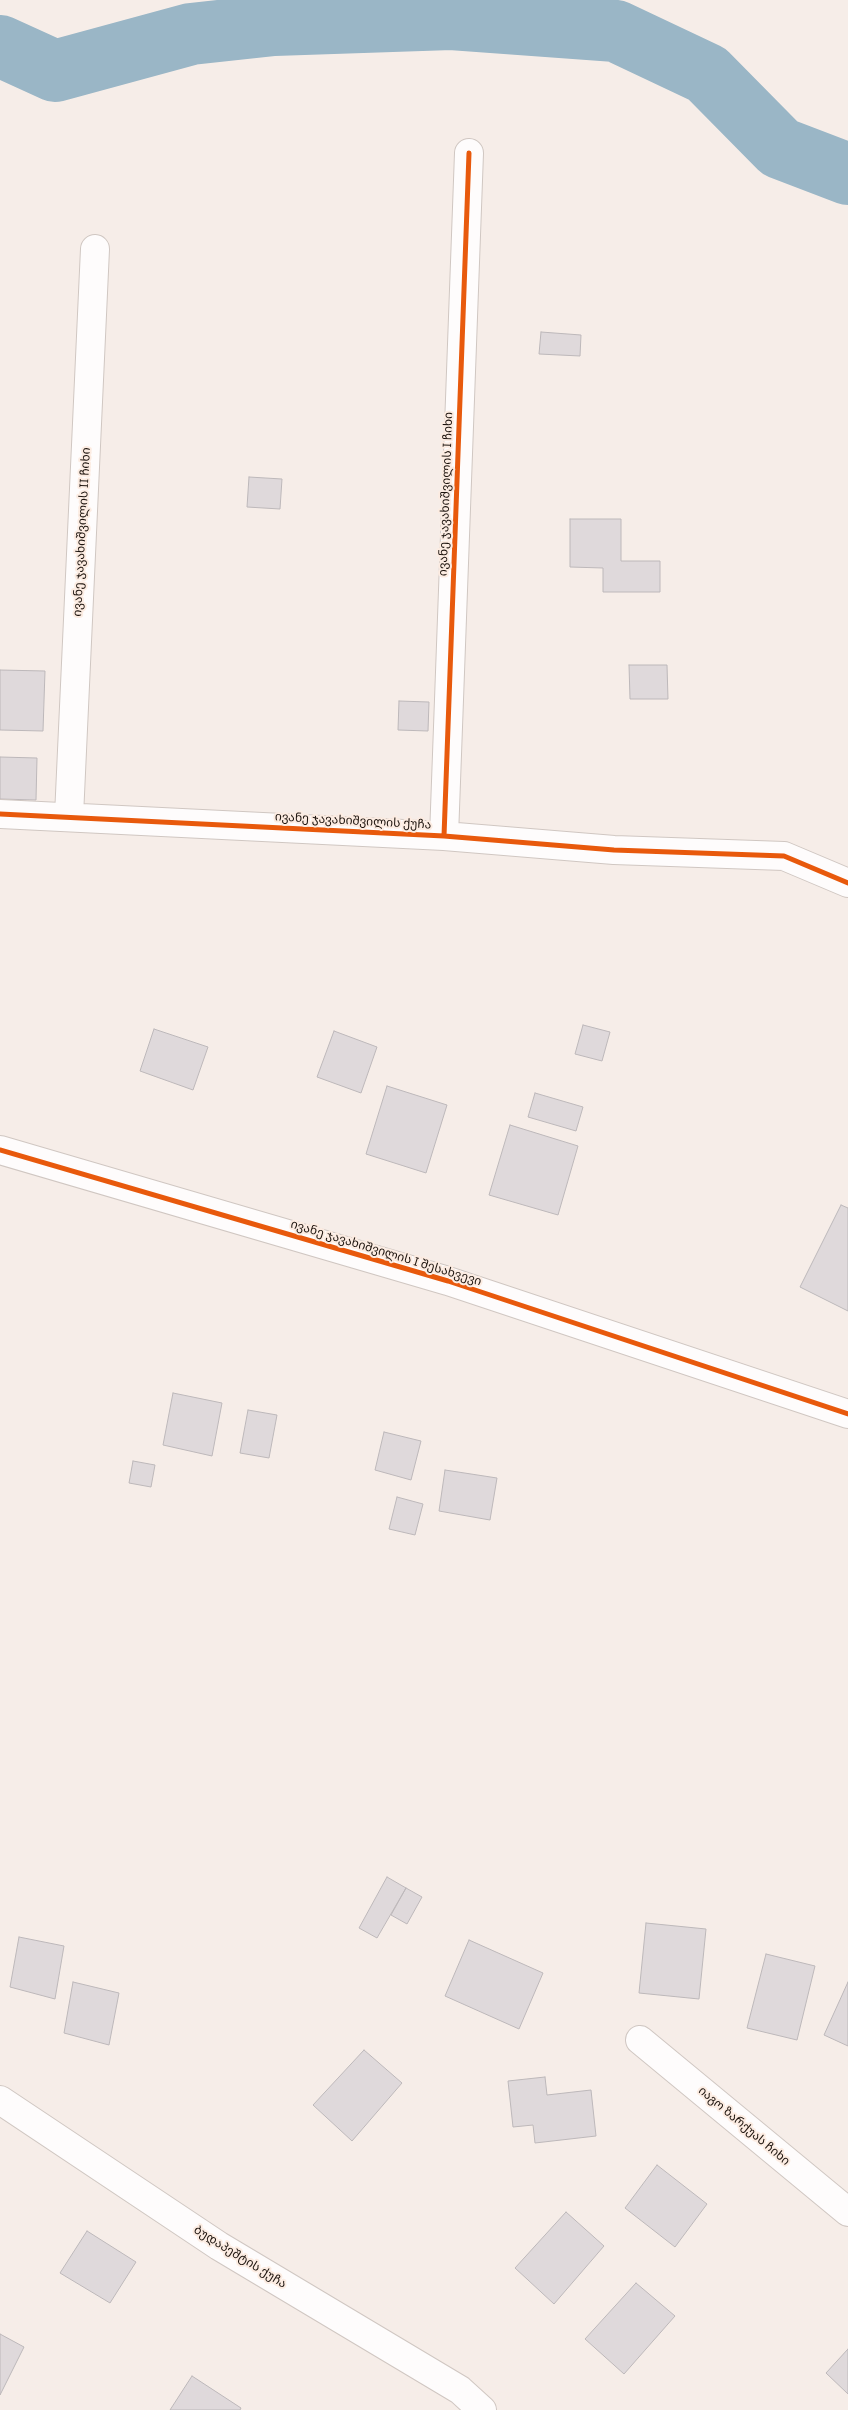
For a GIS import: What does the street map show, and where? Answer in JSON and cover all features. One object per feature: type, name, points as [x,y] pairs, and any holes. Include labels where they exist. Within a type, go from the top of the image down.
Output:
[{"type":"street","name":"ივანე ჯავახიშვილის I ჩიხი","points":[[444,836],[469,153]]},
{"type":"street","name":"ივანე ჯავახიშვილის II ჩიხი","points":[[68,816],[94,249]]},
{"type":"street","name":"ივანე ჯავახიშვილის ქუჩა","points":[[0,814],[444,836],[614,850],[784,856],[848,883]]},
{"type":"street","name":"ივანე ჯავახიშვილის I შესახვევი","points":[[0,1150],[448,1281],[848,1414]]},
{"type":"street","name":"იაგო ზარქუას ჩიხი","points":[[640,2040],[848,2212]]},
{"type":"street","name":"ბუდაპეშტის ქუჩა","points":[[0,2100],[219,2246],[460,2390],[482,2410]]},
{"type":"building","points":[[541,332],[581,335],[580,356],[539,354]]},
{"type":"building","points":[[249,477],[282,479],[280,509],[247,507]]},
{"type":"building","points":[[570,519],[621,519],[621,561],[660,561],[660,592],[603,592],[603,568],[570,567]]},
{"type":"building","points":[[629,665],[667,665],[668,699],[630,699]]},
{"type":"building","points":[[0,670],[45,671],[43,731],[0,730]]},
{"type":"building","points":[[399,701],[429,702],[428,731],[398,730]]},
{"type":"building","points":[[0,757],[37,758],[36,800],[0,799]]},
{"type":"building","points":[[583,1025],[610,1032],[602,1061],[575,1054]]},
{"type":"building","points":[[154,1029],[208,1047],[193,1090],[140,1071]]},
{"type":"building","points":[[334,1031],[377,1047],[361,1093],[317,1077]]},
{"type":"building","points":[[387,1086],[447,1105],[426,1173],[366,1154]]},
{"type":"building","points":[[535,1093],[583,1107],[576,1131],[528,1117]]},
{"type":"building","points":[[510,1125],[578,1146],[558,1215],[489,1195]]},
{"type":"building","points":[[841,1205],[848,1208],[848,1311],[800,1287]]},
{"type":"building","points":[[173,1393],[222,1403],[212,1456],[163,1445]]},
{"type":"building","points":[[248,1410],[277,1415],[269,1458],[240,1453]]},
{"type":"building","points":[[384,1432],[421,1441],[411,1480],[375,1470]]},
{"type":"building","points":[[133,1461],[155,1465],[151,1487],[129,1483]]},
{"type":"building","points":[[445,1470],[497,1478],[490,1520],[439,1511]]},
{"type":"building","points":[[397,1497],[423,1504],[415,1535],[389,1529]]},
{"type":"building","points":[[387,1877],[406,1888],[377,1938],[359,1928]]},
{"type":"building","points":[[406,1888],[422,1897],[407,1924],[391,1915]]},
{"type":"building","points":[[646,1923],[706,1929],[699,1999],[639,1993]]},
{"type":"building","points":[[19,1937],[64,1946],[55,1999],[10,1987]]},
{"type":"building","points":[[469,1940],[543,1973],[519,2029],[445,1996]]},
{"type":"building","points":[[766,1954],[815,1966],[797,2040],[747,2028]]},
{"type":"building","points":[[73,1982],[119,1993],[109,2045],[64,2033]]},
{"type":"building","points":[[848,1982],[848,2046],[824,2035]]},
{"type":"building","points":[[364,2050],[402,2083],[352,2141],[313,2105]]},
{"type":"building","points":[[545,2077],[547,2095],[591,2090],[596,2136],[535,2143],[533,2125],[513,2127],[508,2081]]},
{"type":"building","points":[[657,2165],[707,2204],[675,2247],[625,2208]]},
{"type":"building","points":[[566,2212],[604,2246],[554,2304],[515,2268]]},
{"type":"building","points":[[87,2231],[136,2262],[110,2303],[60,2273]]},
{"type":"building","points":[[636,2283],[675,2316],[624,2374],[585,2339]]},
{"type":"building","points":[[0,2334],[24,2347],[0,2395]]},
{"type":"building","points":[[848,2349],[848,2394],[826,2373]]},
{"type":"building","points":[[192,2376],[241,2408],[240,2410],[170,2410]]},
{"type":"waterway","points":[[0,46],[55,71],[191,34],[274,25],[451,19],[616,31],[707,74],[780,148],[848,174]]},
{"type":"cycle path","points":[[444,836],[469,153]]},
{"type":"cycle path","points":[[0,814],[444,836],[614,850],[784,856],[848,883]]},
{"type":"cycle path","points":[[0,1150],[448,1281],[848,1414]]}]
